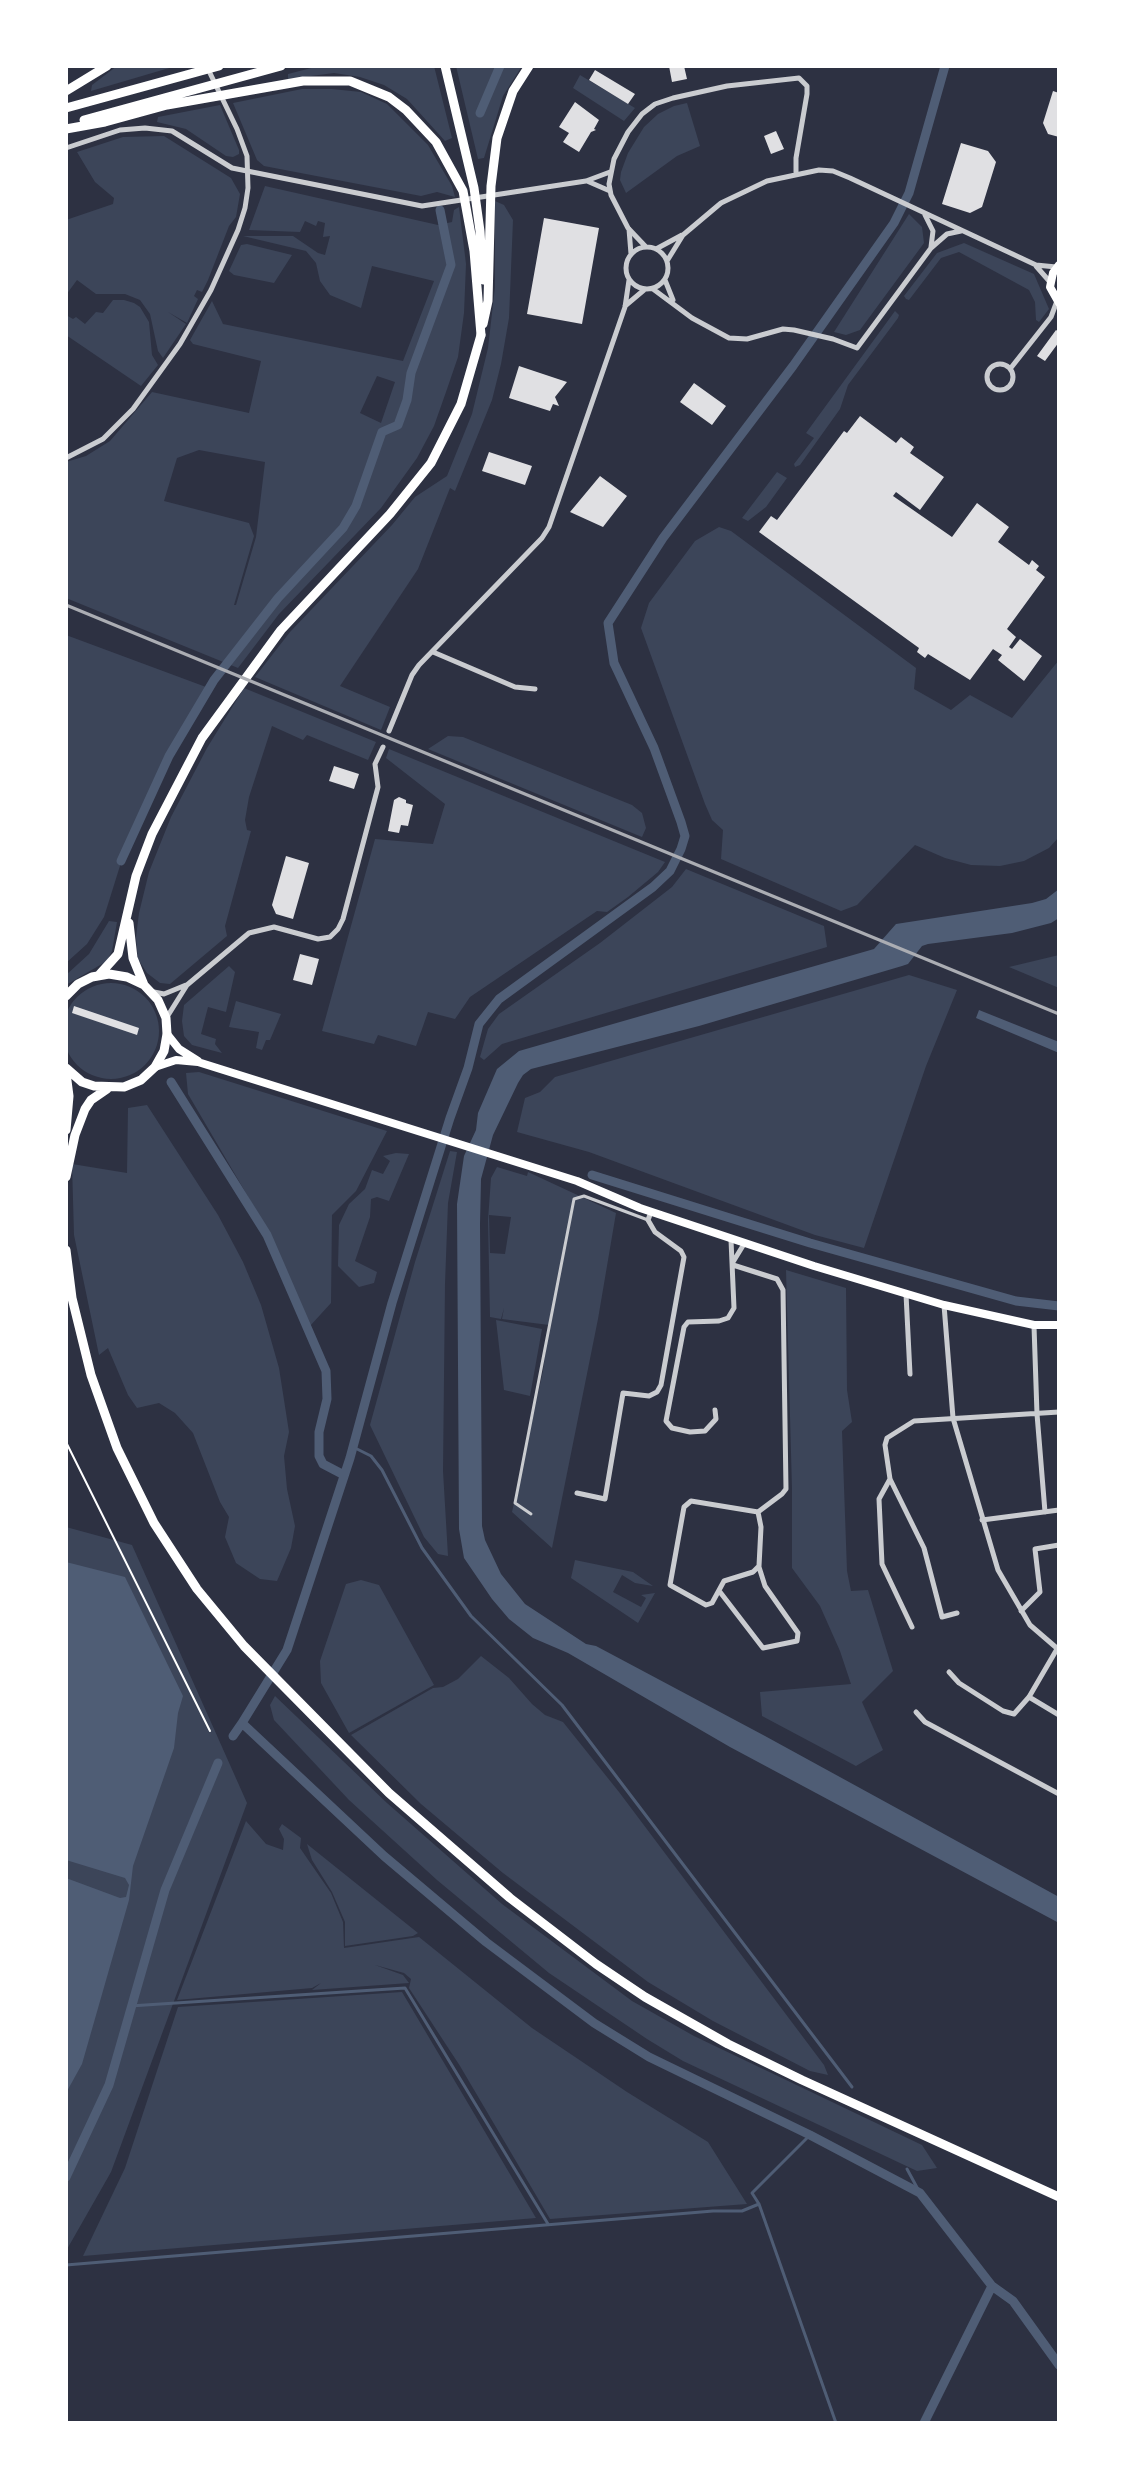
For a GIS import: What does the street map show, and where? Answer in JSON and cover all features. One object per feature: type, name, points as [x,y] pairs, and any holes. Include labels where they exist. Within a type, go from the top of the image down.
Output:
[{"type":"main road","points":[[66,91],[107,66]]},
{"type":"main road","points":[[66,108],[218,66]]},
{"type":"main road","points":[[66,127],[281,66]]},
{"type":"main road","points":[[99,975],[118,954],[136,876],[152,834],[202,738],[281,630],[390,514],[431,463],[461,404],[488,301],[491,186],[497,138],[513,91],[529,66]]},
{"type":"main road","points":[[446,67],[474,188],[474,216],[483,274],[481,335]]},
{"type":"main road","points":[[66,127],[229,94],[329,80],[350,81],[389,97],[421,126],[443,151],[474,216]]},
{"type":"main road","points":[[1058,266],[1050,282],[1051,292],[1058,302]]},
{"type":"main road","points":[[128,916],[133,958],[166,1018],[164,1051],[155,1067]]},
{"type":"main road","points":[[66,995],[78,984],[99,975],[118,975],[148,988]]},
{"type":"main road","points":[[167,1034],[179,1049],[198,1062]]},
{"type":"main road","points":[[66,1177],[75,1135],[91,1100],[107,1089],[133,1084],[155,1067],[176,1060],[198,1062],[577,1181],[653,1216],[906,1294],[1034,1325],[1059,1325]]},
{"type":"main road","points":[[66,1070],[82,1082],[107,1089]]},
{"type":"main road","points":[[66,1070],[69,1096],[66,1130]]},
{"type":"main road","points":[[66,1250],[72,1298],[106,1422],[133,1484],[175,1556],[197,1589],[244,1646],[389,1793],[552,1931],[645,1997],[728,2044],[802,2080],[1059,2197]]},
{"type":"street","points":[[66,458],[103,439],[133,409],[180,344],[211,290],[238,230],[245,208],[247,156],[237,129],[204,68]]},
{"type":"street","points":[[667,261],[656,249],[646,247],[628,228],[610,191],[610,172],[632,126],[655,104],[727,86],[799,78],[807,86],[807,94],[796,174]]},
{"type":"street","points":[[66,148],[120,130],[145,128],[172,131],[232,168],[422,206],[586,181],[610,172]]},
{"type":"street","points":[[656,249],[683,235],[721,203],[743,191],[819,170],[833,171],[1036,265],[1058,266]]},
{"type":"street","points":[[586,181],[610,191]]},
{"type":"street","points":[[923,212],[933,231],[931,248]]},
{"type":"street","points":[[389,731],[412,675],[549,527],[625,307],[629,280],[625,267],[631,254],[628,228]]},
{"type":"street","points":[[653,289],[692,318],[729,338],[747,339],[783,329],[833,339],[857,348],[931,248],[947,234],[962,231]]},
{"type":"street","points":[[673,301],[665,279],[667,261],[683,235]]},
{"type":"street","points":[[631,254],[646,247]]},
{"type":"street","points":[[1036,265],[1050,282]]},
{"type":"street","points":[[625,307],[644,290],[653,289],[665,279]]},
{"type":"street","points":[[629,280],[644,290]]},
{"type":"street","points":[[1010,369],[1051,317],[1058,302]]},
{"type":"street","points":[[1051,317],[1059,312]]},
{"type":"street","points":[[1001,364],[1010,369],[1013,378],[1008,387],[998,389],[992,386],[988,376],[990,368],[1001,364]]},
{"type":"street","points":[[433,652],[515,687],[535,689]]},
{"type":"street","points":[[166,1018],[187,985],[243,937],[256,930],[274,927],[318,939],[330,937],[338,929],[348,903],[378,787],[375,764],[383,747]]},
{"type":"street","points":[[148,988],[164,994],[187,985]]},
{"type":"street","points":[[653,1216],[655,1232]]},
{"type":"street","points":[[577,1493],[605,1499],[623,1393],[649,1396],[657,1392],[661,1385],[684,1257],[681,1251],[655,1232],[653,1216]]},
{"type":"street","points":[[715,1410],[716,1419],[705,1431],[672,1428],[666,1421],[684,1327],[688,1322],[728,1318],[734,1308],[731,1240]]},
{"type":"street","points":[[732,1264],[744,1244]]},
{"type":"street","points":[[732,1264],[777,1279],[783,1290],[786,1489],[758,1512],[691,1501],[684,1507],[670,1585],[706,1605],[712,1603],[724,1581],[753,1572],[759,1566]]},
{"type":"street","points":[[906,1294],[910,1374]]},
{"type":"street","points":[[944,1305],[953,1418],[998,1570],[1030,1625],[1058,1650],[1029,1697],[1014,1714],[1003,1711],[959,1683],[949,1672]]},
{"type":"street","points":[[1034,1325],[1045,1512]]},
{"type":"street","points":[[957,1613],[942,1617],[924,1548],[890,1479],[885,1445],[887,1438],[914,1421],[1059,1412]]},
{"type":"street","points":[[890,1479],[879,1499],[882,1564],[912,1627]]},
{"type":"street","points":[[982,1520],[1059,1510]]},
{"type":"street","points":[[720,1592],[763,1648],[797,1641],[798,1633],[765,1586],[759,1566],[761,1527],[758,1512]]},
{"type":"street","points":[[1021,1611],[1040,1592],[1035,1549],[1059,1545]]},
{"type":"street","points":[[1029,1697],[1059,1715]]},
{"type":"street","points":[[916,1712],[925,1722],[1059,1794]]},
{"type":"lane","points":[[531,1514],[515,1503],[574,1199],[584,1196],[653,1216]]},
{"type":"path","points":[[66,1442],[210,1731]]},
{"type":"shaded area","points":[[117,66],[176,66],[91,91],[92,85]]},
{"type":"shaded area","points":[[319,66],[434,66],[452,138],[445,141],[407,99],[384,85],[334,73],[288,79],[288,74]]},
{"type":"shaded area","points":[[456,66],[522,66],[503,96],[484,158],[478,159]]},
{"type":"shaded area","points":[[580,75],[635,108],[624,121],[573,88]]},
{"type":"shaded area","points":[[302,89],[361,92],[387,104],[428,145],[452,186],[455,197],[437,192],[421,196],[264,166],[257,160],[233,103]]},
{"type":"shaded area","points":[[687,103],[700,146],[677,156],[626,193],[620,180],[621,172],[628,153],[644,127],[658,114]]},
{"type":"shaded area","points":[[220,105],[239,150],[239,154],[233,157],[226,156],[186,129],[157,122],[158,117]]},
{"type":"shaded area","points":[[164,136],[231,178],[240,194],[236,217],[229,226],[202,292],[197,290],[194,296],[198,299],[187,323],[168,312],[186,324],[163,358],[158,351],[150,314],[140,300],[125,294],[96,294],[77,280],[66,295],[66,220],[113,204],[114,198],[95,182],[77,152],[123,137]]},
{"type":"shaded area","points":[[265,186],[438,225],[452,222],[454,210],[459,207],[466,264],[458,357],[434,426],[417,458],[381,508],[279,614],[238,668],[66,598],[66,462],[86,456],[110,441],[152,392],[249,413],[261,361],[193,344],[190,340],[212,301],[223,324],[403,361],[434,281],[372,266],[361,308],[330,295],[320,281],[316,263],[306,251],[243,236],[293,236],[325,255],[330,236],[323,237],[325,223],[318,221],[316,226],[305,221],[300,232],[249,230]],"holes":[[[377,376],[395,382],[381,423],[360,413]],[[199,450],[265,462],[256,537],[236,605],[254,536],[249,523],[164,501],[177,458]]]},
{"type":"shaded area","points":[[495,201],[504,205],[513,220],[509,318],[492,400],[455,491],[450,488],[418,569],[340,686],[390,707],[381,730],[255,677],[290,632],[415,497],[447,476],[472,414],[488,348],[495,287]]},
{"type":"shaded area","points":[[909,214],[922,227],[924,243],[860,330],[846,335],[834,332]]},
{"type":"shaded area","points":[[964,243],[1034,274],[1049,309],[1039,322],[1029,290],[959,252],[941,258],[909,300],[906,299],[904,296],[937,253]]},
{"type":"shaded area","points":[[241,245],[292,255],[274,283],[234,275],[229,271]]},
{"type":"shaded area","points":[[113,300],[134,303],[149,322],[152,355],[158,365],[141,386],[66,335],[66,315],[73,319],[76,317],[85,324],[96,312],[103,313]]},
{"type":"shaded area","points":[[895,311],[898,318],[848,385],[840,409],[800,465],[795,467],[794,464],[814,438],[806,433]]},
{"type":"shaded area","points":[[777,472],[787,478],[766,507],[748,521],[742,518]]},
{"type":"shaded area","points":[[719,527],[731,531],[916,668],[914,689],[951,710],[970,695],[1012,718],[1059,660],[1059,837],[1049,848],[1024,861],[1000,866],[971,865],[915,845],[857,905],[841,911],[721,859],[723,830],[712,820],[705,804],[641,628],[649,603],[695,541]]},
{"type":"shaded area","points":[[66,635],[206,687],[167,755],[124,853],[104,917],[87,944],[66,963]]},
{"type":"shaded area","points":[[244,688],[376,742],[368,760],[307,735],[303,740],[272,726],[249,797],[245,820],[247,830],[251,831],[225,926],[227,936],[170,984],[160,983],[147,973],[138,959],[136,937],[139,913],[149,872],[171,817],[207,748]]},
{"type":"shaded area","points":[[448,736],[463,737],[632,805],[642,813],[646,828],[642,837],[428,749]]},
{"type":"shaded area","points":[[389,749],[665,862],[658,872],[607,912],[597,911],[470,997],[455,1019],[428,1012],[416,1046],[378,1035],[374,1044],[322,1031],[375,839],[433,844],[445,804],[386,758]]},
{"type":"shaded area","points":[[686,869],[824,926],[827,947],[502,1044],[484,1060],[480,1057],[488,1029],[499,1014],[600,943],[672,887]]},
{"type":"shaded area","points":[[1059,889],[1059,918],[1051,923],[1012,933],[928,944],[902,966],[699,1026],[531,1069],[518,1083],[493,1135],[481,1179],[480,1224],[482,1526],[501,1574],[525,1604],[586,1644],[596,1646],[765,1736],[1059,1897],[1059,1923],[730,1747],[568,1653],[533,1638],[509,1619],[492,1599],[464,1558],[459,1529],[457,1204],[464,1156],[476,1130],[478,1113],[497,1069],[519,1051],[874,949],[896,924],[1032,903],[1046,899]]},
{"type":"shaded area","points":[[109,921],[117,922],[107,961],[66,985],[66,975],[89,954]]},
{"type":"shaded area","points":[[1059,955],[1059,988],[1009,967]]},
{"type":"shaded area","points":[[229,966],[235,972],[226,1012],[208,1007],[201,1034],[216,1039],[215,1044],[222,1053],[192,1045],[184,1036],[182,1021],[184,1005]]},
{"type":"shaded area","points":[[909,975],[957,990],[926,1066],[864,1248],[815,1235],[589,1152],[517,1132],[525,1098],[540,1092],[555,1077]]},
{"type":"shaded area","points":[[111,983],[129,987],[145,997],[155,1013],[159,1031],[155,1049],[145,1065],[129,1075],[111,1079],[93,1075],[77,1065],[67,1049],[63,1031],[67,1013],[77,997],[93,987]]},
{"type":"shaded area","points":[[236,1001],[281,1014],[270,1040],[266,1040],[262,1050],[256,1048],[259,1032],[229,1027]]},
{"type":"shaded area","points":[[979,1010],[1059,1042],[1059,1053],[976,1018]]},
{"type":"shaded area","points":[[199,1072],[387,1131],[356,1191],[332,1215],[331,1303],[310,1326],[267,1229],[188,1094],[186,1073]]},
{"type":"shaded area","points":[[147,1105],[218,1215],[243,1262],[261,1305],[279,1368],[289,1432],[284,1456],[287,1489],[295,1526],[291,1548],[277,1581],[260,1579],[236,1563],[225,1537],[229,1517],[193,1433],[175,1413],[159,1403],[137,1408],[128,1395],[108,1348],[99,1355],[74,1235],[72,1164],[127,1173],[128,1108]]},
{"type":"shaded area","points":[[450,1151],[457,1152],[448,1203],[445,1284],[443,1471],[448,1556],[438,1554],[424,1537],[370,1425],[415,1262]]},
{"type":"shaded area","points":[[409,1154],[389,1201],[377,1197],[371,1199],[370,1217],[355,1261],[377,1272],[374,1283],[359,1287],[338,1266],[339,1225],[349,1204],[365,1189],[372,1170],[383,1174],[390,1161],[383,1156]]},
{"type":"shaded area","points":[[497,1167],[527,1176],[528,1172],[616,1213],[552,1548],[512,1512],[543,1371],[549,1325],[502,1319],[504,1308],[501,1319],[490,1317],[488,1220],[491,1178]],"holes":[[[489,1215],[511,1217],[505,1254],[490,1253]]]},
{"type":"shaded area","points":[[786,1270],[846,1288],[847,1390],[852,1422],[842,1431],[847,1571],[851,1591],[868,1590],[893,1671],[862,1702],[883,1750],[856,1766],[762,1716],[760,1692],[851,1684],[820,1606],[792,1568]]},
{"type":"shaded area","points":[[496,1320],[542,1329],[530,1396],[504,1390]]},
{"type":"shaded area","points":[[66,1527],[132,1545],[247,1803],[111,2172],[66,2251]]},
{"type":"shaded area","points":[[575,1560],[633,1572],[653,1586],[635,1583],[622,1575],[613,1592],[641,1607],[646,1598],[641,1595],[655,1593],[638,1623],[571,1578]]},
{"type":"shaded area","points":[[66,1562],[125,1577],[183,1696],[174,1748],[133,1866],[129,1900],[82,2064],[66,2093],[66,1878],[120,1898],[126,1897],[129,1885],[125,1878],[66,1860]]},
{"type":"shaded area","points":[[361,1580],[379,1585],[434,1685],[349,1733],[321,1683],[320,1661],[346,1584]]},
{"type":"shaded area","points":[[481,1656],[509,1678],[545,1715],[563,1722],[824,2065],[828,2075],[810,2071],[713,2021],[648,1982],[503,1873],[421,1804],[351,1735],[433,1688],[443,1687],[458,1679]]},
{"type":"shaded area","points":[[275,1696],[387,1803],[502,1904],[632,2001],[694,2036],[922,2145],[937,2168],[917,2171],[683,2061],[549,1973],[437,1880],[349,1800],[274,1720],[270,1705]]},
{"type":"shaded area","points":[[246,1821],[266,1844],[283,1850],[284,1839],[279,1829],[282,1824],[301,1838],[300,1848],[331,1893],[343,1922],[344,1948],[419,1937],[532,2028],[708,2142],[747,2204],[550,2219],[460,2066],[409,1988],[411,1979],[404,1973],[375,1965],[403,1975],[409,1983],[312,1990],[321,1983],[312,1988],[177,2000]]},
{"type":"shaded area","points":[[307,1844],[418,1933],[345,1946],[345,1922],[332,1892],[312,1860]]},
{"type":"shaded area","points":[[402,1992],[536,2218],[83,2256],[125,2168],[178,2007]]},
{"type":"building","points":[[669,66],[684,66],[687,79],[672,82]]},
{"type":"building","points":[[595,70],[635,94],[628,104],[589,80]]},
{"type":"building","points":[[1053,91],[1059,93],[1059,137],[1048,134],[1043,123]]},
{"type":"building","points":[[575,102],[599,120],[596,130],[591,132],[579,152],[563,142],[569,133],[559,127]]},
{"type":"building","points":[[776,131],[784,149],[771,154],[764,136]]},
{"type":"building","points":[[961,143],[988,151],[996,162],[982,207],[970,213],[942,204]]},
{"type":"building","points":[[544,218],[599,228],[582,324],[527,314]]},
{"type":"building","points":[[1056,330],[1059,332],[1059,342],[1045,361],[1037,356]]},
{"type":"building","points":[[519,366],[567,382],[555,397],[559,406],[553,404],[550,411],[509,398]]},
{"type":"building","points":[[694,383],[726,406],[712,425],[680,402]]},
{"type":"building","points":[[860,416],[896,443],[901,437],[914,447],[910,453],[944,477],[920,510],[896,492],[893,496],[952,537],[977,503],[1009,527],[998,542],[1029,565],[1032,560],[1039,566],[1036,570],[1045,577],[1007,629],[1016,637],[1009,647],[1012,649],[1020,639],[1042,656],[1024,681],[998,660],[1002,655],[993,649],[970,680],[928,654],[925,658],[917,652],[919,648],[759,532],[771,516],[777,520],[844,431],[847,433]]},
{"type":"building","points":[[489,452],[532,466],[525,485],[482,471]]},
{"type":"building","points":[[600,476],[627,496],[603,527],[570,512]]},
{"type":"building","points":[[334,766],[359,774],[354,789],[329,781]]},
{"type":"building","points":[[399,797],[413,805],[408,826],[401,825],[399,833],[388,831],[394,800]]},
{"type":"building","points":[[286,856],[309,863],[293,919],[276,914],[272,905]]},
{"type":"building","points":[[300,954],[319,959],[312,985],[293,980]]},
{"type":"building","points":[[74,1006],[139,1028],[137,1035],[72,1013]]},
{"type":"waterway","points":[[480,113],[500,66]]},
{"type":"waterway","points":[[924,2423],[992,2286],[920,2193],[810,2135],[649,2057],[594,2023],[486,1942],[384,1856],[242,1723],[287,1650],[350,1458],[392,1303],[468,1068],[479,1024],[499,999],[653,887],[670,871],[681,849],[685,836],[681,822],[654,748],[614,663],[608,623],[663,538],[793,366],[894,223],[909,193],[945,66]]},
{"type":"waterway","points":[[121,861],[169,756],[214,680],[278,598],[343,528],[356,506],[382,432],[398,425],[407,400],[411,373],[451,265],[440,210]]},
{"type":"waterway","points":[[171,1082],[267,1235],[326,1371],[327,1399],[319,1432],[319,1456],[323,1464],[344,1475]]},
{"type":"waterway","points":[[592,1175],[810,1243],[1016,1301],[1059,1306]]},
{"type":"waterway","points":[[353,1447],[371,1456],[382,1470],[422,1548],[471,1616],[562,1705],[852,2087]]},
{"type":"waterway","points":[[233,1736],[242,1723]]},
{"type":"waterway","points":[[66,2177],[109,2085],[165,1890],[218,1763]]},
{"type":"waterway","points":[[130,2006],[405,1988],[548,2224]]},
{"type":"waterway","points":[[810,2135],[752,2193],[759,2204],[836,2423]]},
{"type":"waterway","points":[[907,2169],[920,2193]]},
{"type":"waterway","points":[[66,2265],[742,2211],[759,2204]]},
{"type":"waterway","points":[[992,2286],[1013,2301],[1059,2365]]},
{"type":"railway","points":[[66,605],[1059,1014]]}]
